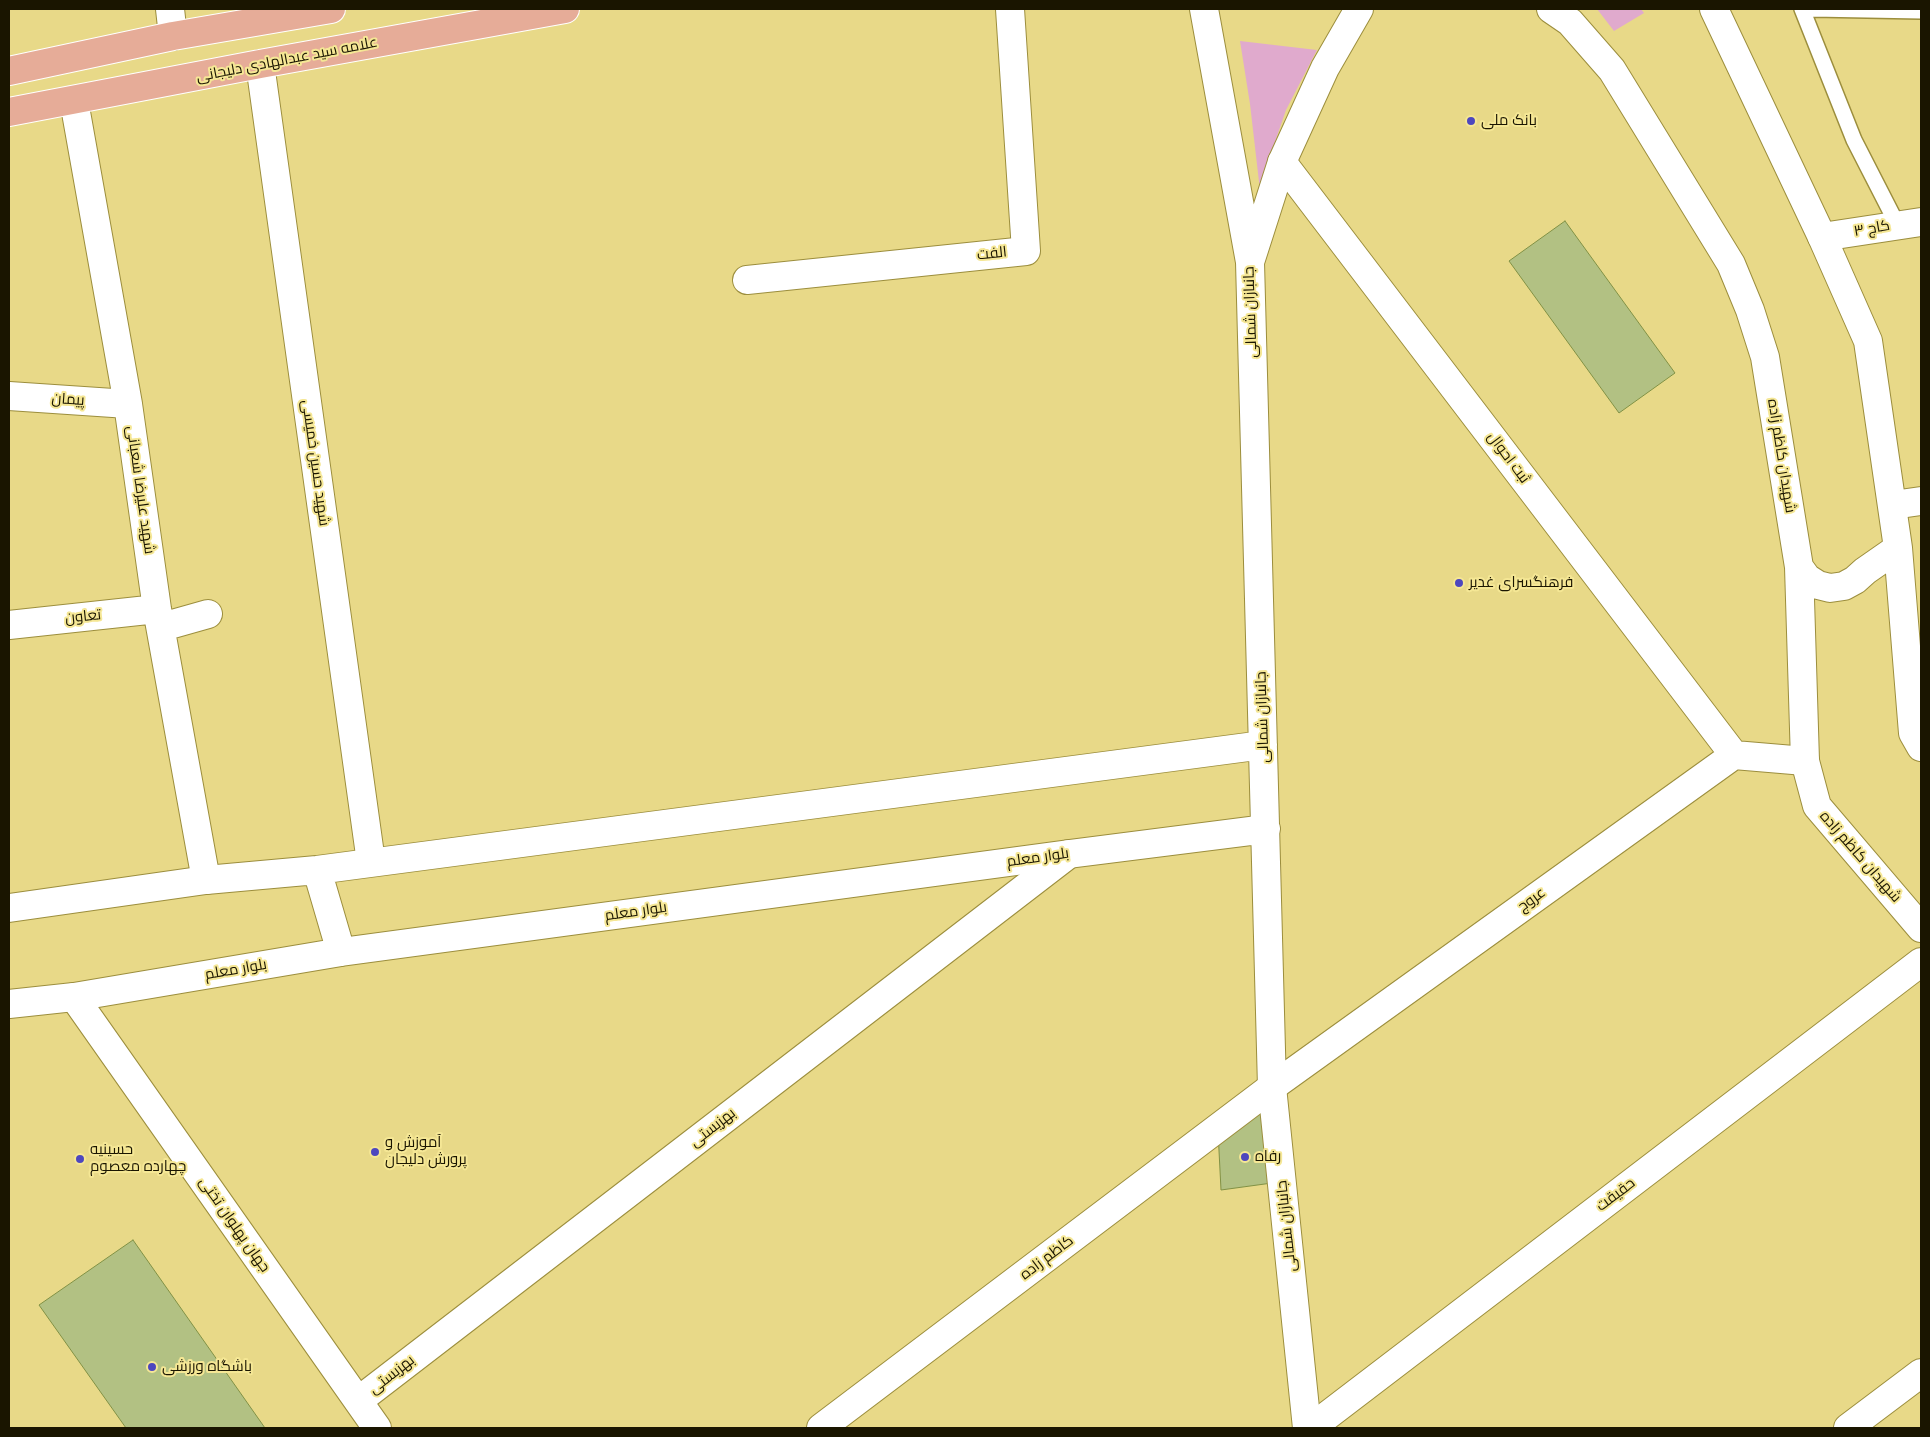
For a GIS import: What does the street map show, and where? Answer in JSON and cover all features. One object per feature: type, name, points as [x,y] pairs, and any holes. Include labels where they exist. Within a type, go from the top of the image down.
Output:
[{"type":"main road","points":[[9,71],[173,36],[331,9]]},
{"type":"main road","name":"علامه سید عبدالهادی دلیجانی","points":[[9,112],[565,9]]},
{"type":"main road","points":[[242,25],[260,64]]},
{"type":"main road","points":[[61,60],[74,100]]},
{"type":"street","points":[[170,9],[173,36]]},
{"type":"street","name":"الفت","points":[[747,280],[1026,251],[1010,9]]},
{"type":"street","name":"جانبازان شمالی","points":[[1204,9],[1250,262],[1272,1087],[1307,1428]]},
{"type":"street","points":[[1250,262],[1282,162],[1324,68],[1359,9]]},
{"type":"street","name":"شهیدان کاظم زاده","points":[[1551,9],[1570,22],[1612,70],[1731,264],[1750,310],[1765,357],[1799,567],[1805,761],[1817,806],[1921,928]]},
{"type":"street","points":[[1714,9],[1822,237],[1868,341],[1898,548],[1913,634],[1913,733],[1921,747]]},
{"type":"street","name":"شهید حسین خمیسی","points":[[260,64],[371,862]]},
{"type":"street","name":"شهید علیرضا شعبانی","points":[[74,100],[128,404],[159,618],[206,880]]},
{"type":"street","name":"ثبت احوال","points":[[1282,162],[1734,755]]},
{"type":"street","name":"کاج ۳","points":[[1822,237],[1909,223]]},
{"type":"street","name":"پیمان","points":[[9,396],[128,404]]},
{"type":"street","points":[[1893,505],[1921,501]]},
{"type":"street","points":[[1799,567],[1807,578],[1818,585],[1830,588],[1844,586],[1898,548]]},
{"type":"street","name":"تعاون","points":[[9,625],[208,614]]},
{"type":"street","points":[[9,908],[206,880],[317,870],[1263,746]]},
{"type":"street","points":[[1734,755],[1805,761]]},
{"type":"street","name":"عروج","points":[[1272,1087],[1734,755]]},
{"type":"street","name":"بلوار معلم","points":[[9,1004],[74,997],[341,952],[1266,829]]},
{"type":"street","name":"بهزیستی","points":[[358,1401],[1069,854]]},
{"type":"street","points":[[317,870],[341,952]]},
{"type":"street","name":"حقیقت","points":[[1311,1428],[1921,962]]},
{"type":"street","name":"جهان پهلوان تختی","points":[[74,997],[377,1428]]},
{"type":"street","name":"کاظم زاده","points":[[821,1428],[1272,1087]]},
{"type":"street","points":[[1848,1428],[1915,1382]]},
{"type":"lane","points":[[1802,9],[1854,140],[1909,223]]},
{"type":"lane","points":[[1813,9],[1921,11]]},
{"type":"shaded area","points":[[1597,9],[1641,9],[1644,13],[1614,31]]},
{"type":"shaded area","points":[[1240,41],[1317,50],[1286,110],[1276,139],[1261,199],[1250,104]]},
{"type":"building","points":[[1565,221],[1675,373],[1619,413],[1509,261]]},
{"type":"building","name":"رفاه","points":[[1270,1092],[1272,1183],[1221,1190],[1218,1131]]},
{"type":"building","name":"باشگاه ورزشی","points":[[133,1240],[265,1428],[126,1428],[39,1305]]},
{"type":"place","name":"بانک ملی","points":[[1471,121]]},
{"type":"place","name":"فرهنگسرای غدیر","points":[[1459,583]]},
{"type":"place","name":"آموزش و پرورش دلیجان","points":[[375,1152]]},
{"type":"place","name":"رفاه","points":[[1245,1157]]},
{"type":"place","name":"حسینیه چهارده معصوم","points":[[80,1159]]},
{"type":"place","name":"باشگاه ورزشی","points":[[152,1367]]}]
